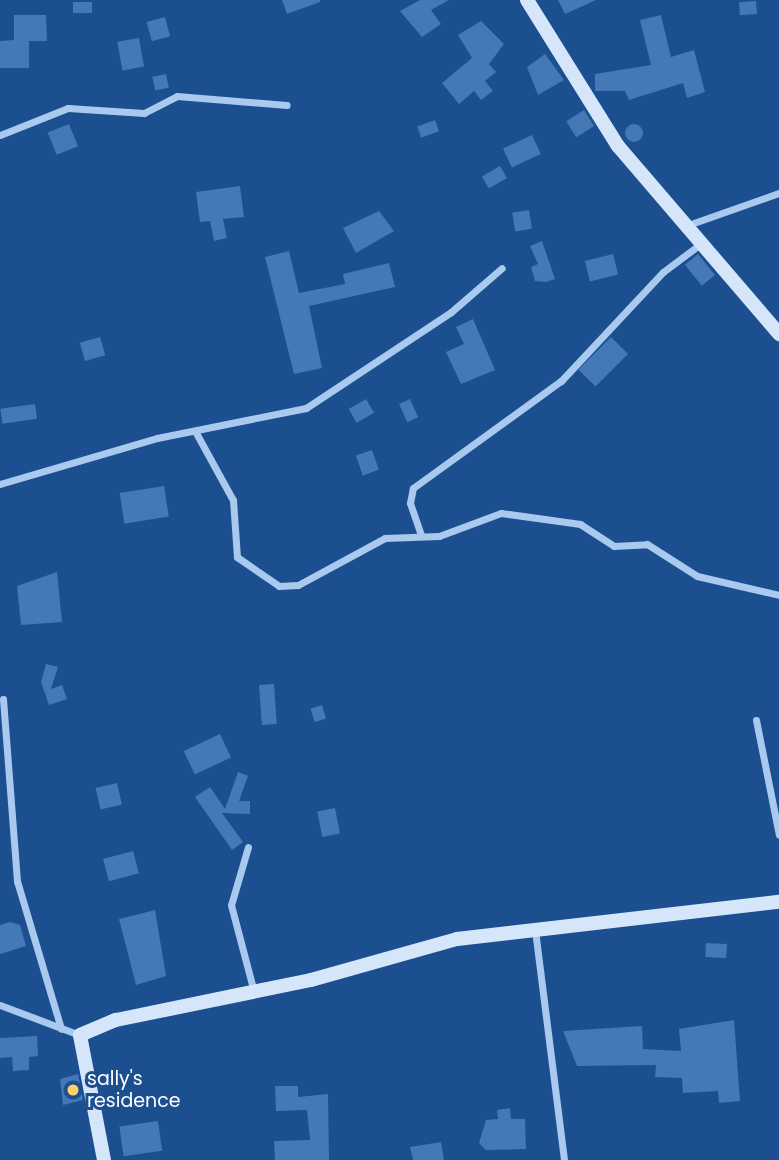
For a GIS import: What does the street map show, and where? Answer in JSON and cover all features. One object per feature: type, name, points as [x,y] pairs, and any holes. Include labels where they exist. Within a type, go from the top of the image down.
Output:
[{"type":"street","points":[[527,0],[600,120],[688,225],[699,244],[779,334]]},
{"type":"street","points":[[0,135],[68,108],[144,113],[177,96],[286,105]]},
{"type":"street","points":[[688,225],[779,193]]},
{"type":"street","points":[[421,535],[410,503],[413,488],[561,381],[650,284],[699,244]]},
{"type":"street","points":[[0,485],[195,431],[288,414],[329,396],[452,312],[502,268]]},
{"type":"street","points":[[195,431],[233,500],[237,557],[268,582],[291,587],[370,543],[421,535],[439,536],[495,513],[580,524],[614,546],[647,544],[696,576],[779,595]]},
{"type":"street","points":[[3,699],[17,881],[61,1029]]},
{"type":"street","points":[[756,720],[779,835]]},
{"type":"street","points":[[248,847],[231,905],[254,992]]},
{"type":"street","points":[[0,1005],[80,1035],[116,1020],[254,992],[404,949],[535,930],[779,902]]},
{"type":"street","points":[[535,930],[564,1160]]},
{"type":"street","points":[[80,1035],[104,1160]]},
{"type":"building","points":[[282,0],[320,0],[320,2],[287,14]]},
{"type":"building","points":[[420,0],[449,0],[431,10],[441,24],[422,37],[400,11]]},
{"type":"building","points":[[558,0],[596,0],[565,14]]},
{"type":"building","points":[[756,1],[757,14],[740,15],[739,2]]},
{"type":"building","points":[[73,2],[92,2],[92,13],[73,13]]},
{"type":"building","points":[[14,15],[46,15],[47,41],[29,41],[29,68],[0,68],[0,41],[14,40]]},
{"type":"building","points":[[661,15],[671,57],[694,50],[705,92],[687,98],[683,83],[629,100],[625,91],[595,91],[595,74],[651,65],[640,20]]},
{"type":"building","points":[[165,17],[170,36],[152,41],[147,22]]},
{"type":"building","points":[[481,21],[504,44],[489,64],[496,72],[485,81],[493,91],[481,100],[474,91],[459,104],[442,83],[472,58],[458,35]]},
{"type":"building","points":[[139,38],[144,67],[122,70],[117,42]]},
{"type":"building","points":[[545,54],[564,80],[538,95],[527,67]]},
{"type":"building","points":[[166,74],[169,88],[155,91],[152,77]]},
{"type":"building","points":[[584,110],[594,126],[576,137],[566,121]]},
{"type":"building","points":[[435,120],[439,131],[421,138],[417,126]]},
{"type":"building","points":[[69,124],[78,146],[57,155],[48,133]]},
{"type":"building","points":[[630,124],[638,124],[643,133],[641,140],[630,142],[625,137],[625,129]]},
{"type":"building","points":[[532,135],[541,154],[512,168],[503,149]]},
{"type":"building","points":[[500,166],[507,178],[489,189],[482,176]]},
{"type":"building","points":[[240,186],[244,217],[223,219],[227,238],[214,241],[210,221],[200,222],[196,192]]},
{"type":"building","points":[[529,210],[532,229],[515,231],[512,213]]},
{"type":"building","points":[[379,211],[394,231],[356,253],[343,228]]},
{"type":"building","points":[[542,241],[555,279],[546,282],[535,281],[531,267],[538,264],[530,246]]},
{"type":"building","points":[[289,251],[299,293],[345,284],[343,274],[389,263],[395,287],[309,306],[322,368],[294,374],[265,257]]},
{"type":"building","points":[[613,254],[618,274],[590,281],[585,261]]},
{"type":"building","points":[[698,254],[715,275],[702,286],[685,265]]},
{"type":"building","points":[[473,319],[495,370],[461,384],[446,352],[464,344],[456,327]]},
{"type":"building","points":[[100,337],[105,355],[85,361],[80,343]]},
{"type":"building","points":[[611,337],[628,354],[595,386],[578,370]]},
{"type":"building","points":[[366,399],[374,413],[357,423],[349,409]]},
{"type":"building","points":[[410,399],[418,417],[407,422],[399,404]]},
{"type":"building","points":[[35,404],[37,419],[2,424],[0,409]]},
{"type":"building","points":[[372,450],[379,470],[363,475],[356,456]]},
{"type":"building","points":[[164,486],[169,517],[124,524],[120,493]]},
{"type":"building","points":[[57,572],[62,622],[21,625],[17,586]]},
{"type":"building","points":[[46,664],[58,667],[51,689],[62,685],[67,699],[49,705],[41,682]]},
{"type":"building","points":[[274,684],[277,724],[262,725],[259,685]]},
{"type":"building","points":[[322,705],[326,718],[315,722],[311,709]]},
{"type":"building","points":[[220,734],[231,758],[195,774],[184,751]]},
{"type":"building","points":[[238,772],[248,776],[239,801],[250,801],[250,814],[222,813],[243,842],[232,850],[195,797],[210,787],[225,809]]},
{"type":"building","points":[[117,783],[122,804],[101,809],[96,788]]},
{"type":"building","points":[[335,808],[340,834],[322,837],[317,811]]},
{"type":"building","points":[[133,851],[139,873],[109,881],[103,859]]},
{"type":"building","points":[[155,910],[166,976],[136,985],[119,919]]},
{"type":"building","points":[[10,922],[20,925],[26,946],[0,954],[0,925]]},
{"type":"building","points":[[706,943],[727,944],[726,958],[705,957]]},
{"type":"building","points":[[734,1020],[740,1101],[719,1103],[718,1091],[683,1093],[682,1078],[655,1077],[656,1065],[577,1066],[563,1031],[642,1026],[643,1049],[681,1051],[679,1029]]},
{"type":"building","points":[[37,1036],[38,1056],[29,1057],[29,1070],[13,1071],[12,1057],[0,1058],[0,1038]]},
{"type":"building","name":"sally's residence","points":[[78,1074],[83,1100],[63,1105],[60,1079]]},
{"type":"building","points":[[275,1086],[298,1086],[298,1097],[328,1094],[329,1160],[275,1160],[274,1141],[310,1140],[307,1110],[276,1111]]},
{"type":"building","points":[[510,1108],[511,1119],[525,1119],[526,1149],[486,1150],[479,1143],[486,1120],[498,1119],[497,1110]]},
{"type":"building","points":[[158,1121],[162,1151],[124,1156],[119,1126]]},
{"type":"building","points":[[441,1142],[444,1160],[413,1160],[410,1147]]},
{"type":"place","name":"sally's residence","points":[[73,1090]]}]
